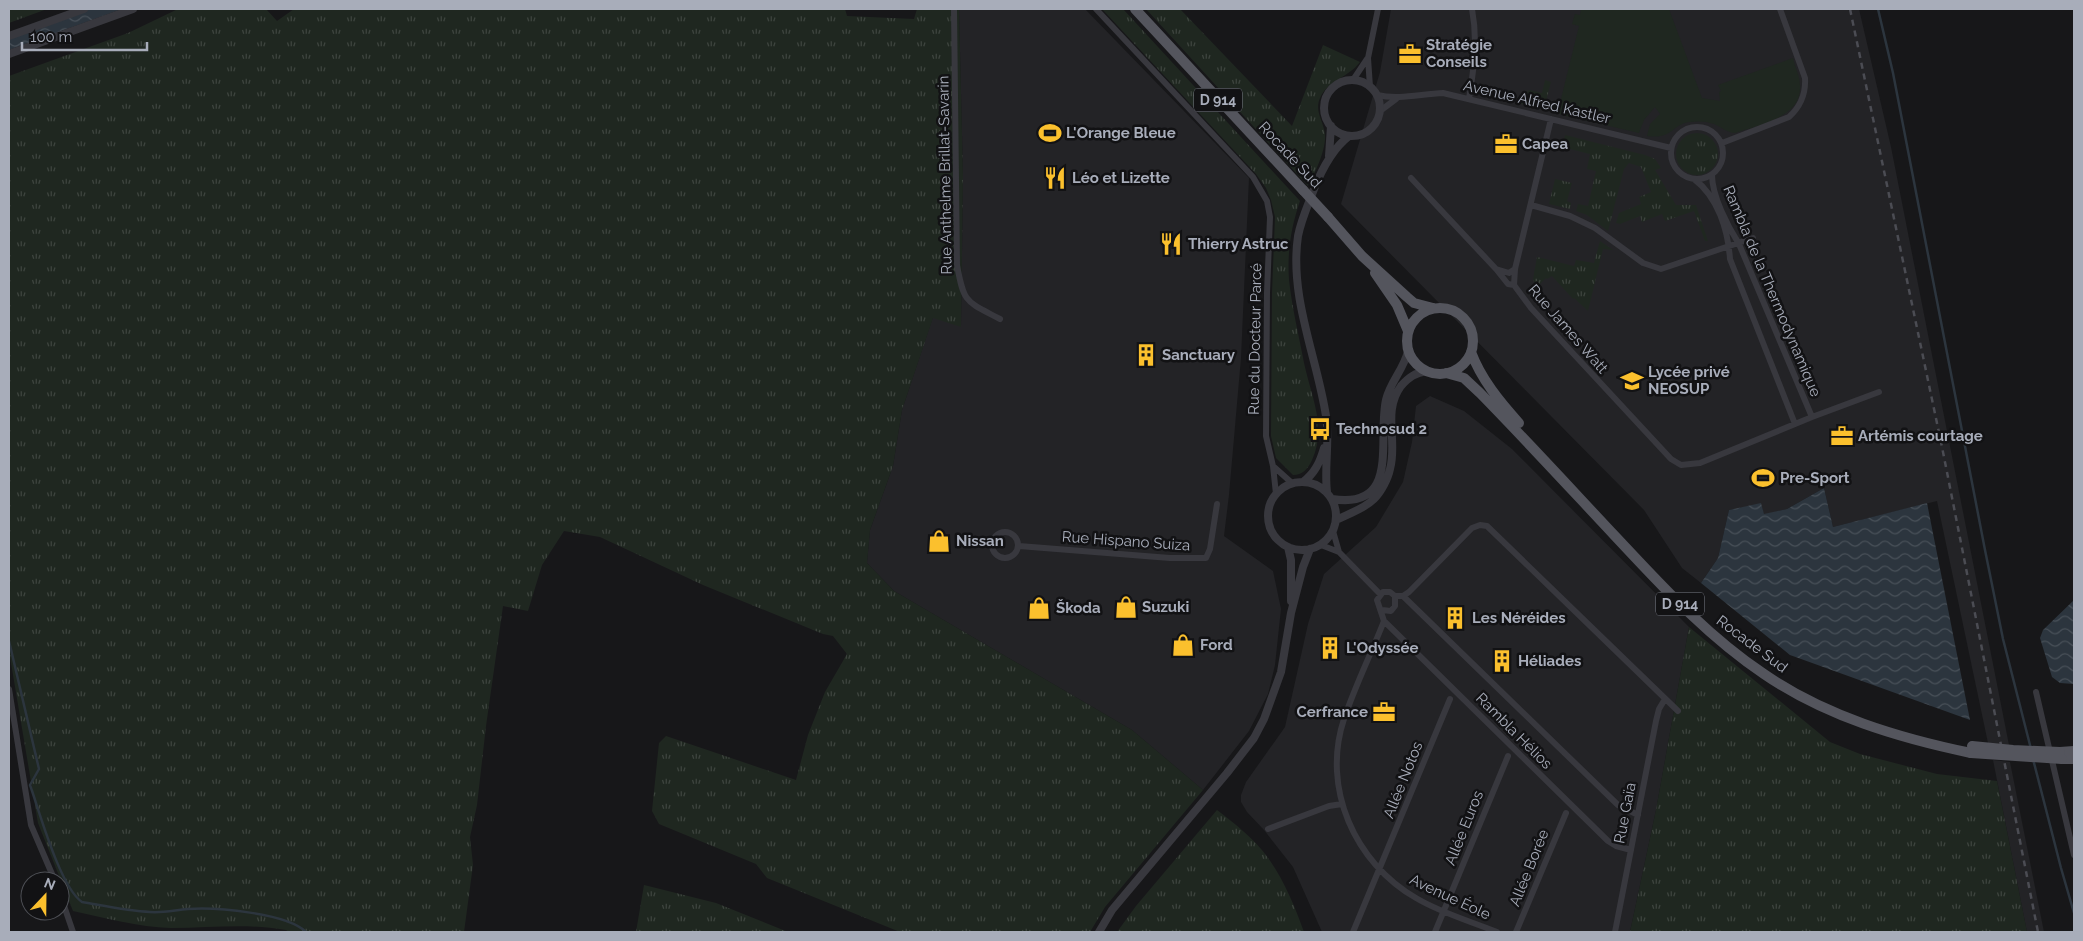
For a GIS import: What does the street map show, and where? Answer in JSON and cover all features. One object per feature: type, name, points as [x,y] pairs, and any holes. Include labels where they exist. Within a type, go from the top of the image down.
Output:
[{"type":"main road","name":"Rocade Sud","points":[[1135,9],[1362,256],[1393,299],[1408,331]]},
{"type":"main road","name":"Rocade Sud","points":[[1362,256],[1414,303],[1434,308]]},
{"type":"main road","points":[[1434,308],[1446,308],[1456,312],[1465,319],[1472,335],[1472,352],[1462,366],[1446,373],[1427,371],[1419,366],[1408,352],[1408,331],[1418,316],[1434,308]]},
{"type":"main road","name":"Rocade Sud","points":[[1472,352],[1477,367],[1508,411],[1649,564],[1696,612],[1739,648],[1797,686],[1868,720],[1971,749]]},
{"type":"main road","name":"Rocade Sud","points":[[1446,373],[1464,378],[1480,392],[1691,615],[1765,675],[1795,692],[1866,725],[1907,738],[1971,749],[2061,756],[2074,759]]},
{"type":"main road","name":"Rocade Sud","points":[[2061,756],[2074,751]]},
{"type":"street","points":[[9,36],[84,9]]},
{"type":"street","points":[[9,54],[133,9]]},
{"type":"street","name":"Rue Anthelme Brillat-Savarin","points":[[954,9],[957,265],[961,288],[969,303],[1000,319]]},
{"type":"street","name":"Rue du Docteur Parcé","points":[[1096,9],[1253,176],[1267,201],[1270,217],[1267,293],[1266,436],[1273,466],[1276,494]]},
{"type":"street","points":[[1370,87],[1368,58],[1378,9]]},
{"type":"street","points":[[1469,99],[1476,34],[1472,9]]},
{"type":"street","points":[[1722,143],[1789,117],[1797,110],[1806,89],[1805,78],[1780,9]]},
{"type":"street","points":[[1353,80],[1368,58]]},
{"type":"street","points":[[1353,80],[1362,82],[1370,87],[1377,95],[1380,111],[1377,122],[1369,130],[1363,134],[1349,136],[1342,134],[1331,126],[1326,118],[1325,100],[1336,86],[1344,81],[1353,80]]},
{"type":"street","name":"Avenue Alfred Kastler","points":[[1396,98],[1443,93],[1671,148]]},
{"type":"street","points":[[1377,95],[1396,98]]},
{"type":"street","points":[[1380,111],[1396,98]]},
{"type":"street","name":"Rue James Watt","points":[[1551,119],[1515,270],[1514,285],[1531,308],[1670,459],[1681,465],[1700,463],[1879,392]]},
{"type":"street","points":[[1329,158],[1331,126]]},
{"type":"street","points":[[1695,126],[1708,128],[1717,134],[1722,143],[1724,158],[1719,168],[1712,175],[1694,179],[1676,169],[1671,156],[1671,148],[1680,133],[1695,126]]},
{"type":"street","points":[[1329,495],[1325,477],[1327,437],[1324,403],[1303,316],[1297,280],[1296,254],[1303,217],[1329,158],[1339,144],[1349,136]]},
{"type":"street","name":"Rambla de la Thermodynamique","points":[[1712,175],[1714,191],[1731,232],[1739,244],[1812,417]]},
{"type":"street","points":[[1411,178],[1508,284],[1514,285]]},
{"type":"street","name":"Rambla de la Thermodynamique","points":[[1694,179],[1710,194],[1727,234],[1730,259],[1795,424]]},
{"type":"street","points":[[1531,205],[1573,217],[1594,228],[1643,264],[1661,269],[1753,238]]},
{"type":"street","points":[[1496,269],[1509,273],[1515,270]]},
{"type":"street","points":[[1329,495],[1348,501],[1357,499],[1368,493],[1376,484],[1384,462],[1383,415],[1386,398],[1391,385],[1405,364],[1408,352]]},
{"type":"street","points":[[1336,520],[1373,500],[1385,482],[1392,460],[1390,429],[1393,400],[1408,378],[1417,373],[1427,371]]},
{"type":"street","points":[[1303,482],[1311,476],[1321,461],[1327,437]]},
{"type":"street","points":[[1273,466],[1292,483]]},
{"type":"street","points":[[1303,482],[1320,487],[1329,495],[1335,505],[1336,520],[1333,531],[1321,545],[1299,550],[1288,547],[1272,533],[1269,523],[1269,506],[1276,494],[1283,488],[1292,483],[1303,482]]},
{"type":"street","name":"Rue Hispano Suiza","points":[[1019,546],[1170,558],[1206,558],[1210,549],[1217,504]]},
{"type":"street","points":[[1380,594],[1390,592],[1395,596],[1403,596],[1472,528],[1480,525],[1487,526],[1678,711]]},
{"type":"street","points":[[1333,531],[1340,552],[1380,594]]},
{"type":"street","points":[[1006,532],[1014,535],[1019,546],[1016,554],[1005,559],[997,556],[992,545],[998,534],[1006,532]]},
{"type":"street","points":[[1321,545],[1340,552]]},
{"type":"street","points":[[1288,547],[1291,560],[1291,613]]},
{"type":"street","points":[[1099,932],[1112,910],[1254,738],[1277,688],[1291,613],[1303,567],[1310,549]]},
{"type":"street","points":[[1380,594],[1377,603],[1382,610],[1384,621]]},
{"type":"street","points":[[1382,610],[1394,609],[1396,603],[1395,596]]},
{"type":"street","name":"Rambla Hélios","points":[[1403,596],[1618,805],[1638,815]]},
{"type":"street","name":"Rambla Hélios","points":[[1384,621],[1608,841],[1616,846],[1631,850]]},
{"type":"street","name":"Avenue Éole","points":[[1384,621],[1344,720],[1339,740],[1337,776],[1342,804],[1349,825],[1357,841],[1379,870],[1396,886],[1417,899],[1497,932]]},
{"type":"street","points":[[9,689],[32,825],[51,871]]},
{"type":"street","points":[[2036,692],[2074,854]]},
{"type":"street","name":"Allée Notos","points":[[1353,932],[1450,699]]},
{"type":"street","name":"Rue Gaïa","points":[[1615,932],[1658,715],[1665,699]]},
{"type":"street","name":"Allée Euros","points":[[1434,932],[1508,756]]},
{"type":"street","points":[[1268,829],[1329,806],[1342,804]]},
{"type":"street","name":"Allée Borée","points":[[1516,932],[1566,813]]},
{"type":"shaded area","points":[[959,9],[1085,9],[1249,178],[1241,358],[1224,536],[1273,571],[1281,609],[1275,665],[1268,694],[1249,731],[1203,790],[1132,730],[894,591],[867,563],[870,530],[893,466],[902,410],[933,317],[961,326],[963,177]]},
{"type":"shaded area","points":[[1391,9],[1859,9],[1891,147],[2009,745],[1988,743],[1937,501],[1833,527],[1824,488],[1787,509],[1764,515],[1761,504],[1729,510],[1718,558],[1701,583],[1682,568],[1644,510],[1341,204],[1380,72]]},
{"type":"shaded area","points":[[1430,396],[1464,411],[1512,449],[1689,627],[1656,810],[1630,932],[1322,932],[1293,867],[1247,812],[1241,802],[1241,795],[1246,782],[1285,727],[1308,624],[1324,574],[1376,527],[1403,482],[1412,442],[1416,406]]},
{"type":"shaded area","points":[[1993,760],[2010,762],[2044,932],[2027,932]]},
{"type":"green space","points":[[9,9],[47,9],[9,23]]},
{"type":"green space","points":[[178,9],[266,9],[277,21],[294,9],[845,9],[847,16],[914,19],[917,9],[959,9],[963,177],[961,327],[933,318],[902,410],[893,466],[870,530],[867,563],[894,591],[1132,730],[1203,790],[1105,907],[1090,932],[900,932],[767,878],[756,864],[659,824],[652,811],[659,743],[666,736],[796,780],[808,735],[825,692],[847,654],[833,636],[823,634],[703,585],[600,537],[564,531],[542,565],[528,611],[503,606],[477,805],[470,837],[473,865],[464,932],[289,932],[272,928],[243,926],[171,928],[134,924],[73,911],[70,903],[70,871],[57,871],[38,823],[9,651],[9,76],[128,33]]},
{"type":"green space","points":[[1102,9],[1123,9],[1300,201],[1290,240],[1289,280],[1304,363],[1318,424],[1316,448],[1307,469],[1302,473],[1293,475],[1276,458],[1271,436],[1272,293],[1275,217],[1266,188],[1256,174]]},
{"type":"green space","points":[[1146,9],[1180,9],[1292,126],[1323,45],[1360,62],[1350,72],[1328,87],[1320,98],[1318,108],[1325,141],[1320,161],[1308,186]]},
{"type":"green space","points":[[1581,9],[1669,9],[1702,98],[1720,101],[1719,92],[1721,91],[1718,85],[1793,58],[1800,82],[1799,96],[1787,113],[1766,123],[1735,133],[1711,123],[1696,121],[1684,123],[1662,136],[1647,136],[1650,124],[1660,114],[1655,107],[1644,120],[1639,133],[1562,115],[1555,110],[1553,102],[1560,103],[1579,26],[1572,24],[1575,14],[1580,15]]},
{"type":"green space","points":[[1545,80],[1551,82],[1545,105],[1540,108],[1521,104],[1525,91],[1542,93]]},
{"type":"green space","points":[[1693,133],[1701,133],[1712,139],[1718,154],[1712,169],[1701,175],[1693,175],[1682,169],[1676,158],[1676,150],[1682,139]]},
{"type":"green space","points":[[1565,135],[1655,159],[1661,168],[1655,170],[1676,205],[1696,205],[1708,241],[1705,241],[1694,211],[1665,221],[1662,214],[1642,222],[1640,216],[1620,224],[1616,223],[1619,213],[1641,204],[1639,197],[1651,192],[1641,167],[1629,163],[1624,169],[1608,231],[1587,215],[1576,211],[1578,204],[1588,206],[1596,171],[1587,169],[1590,154],[1562,147]]},
{"type":"green space","points":[[1555,179],[1572,183],[1567,201],[1571,203],[1570,209],[1549,204]]},
{"type":"green space","points":[[1600,241],[1613,250],[1603,249],[1588,311],[1573,299],[1552,276],[1546,278],[1536,288],[1533,279],[1537,257],[1574,266],[1576,260],[1594,263]]},
{"type":"green space","points":[[1689,627],[1830,742],[1860,754],[1937,774],[1997,781],[2027,932],[1630,932],[1656,810]]},
{"type":"green space","points":[[1217,810],[1251,838],[1268,858],[1289,894],[1304,932],[1117,932],[1136,906]]},
{"type":"green space","points":[[644,885],[716,903],[788,932],[636,932]]},
{"type":"water","points":[[90,9],[122,9],[9,50],[9,38]]},
{"type":"water","points":[[1824,488],[1833,527],[1927,503],[1970,720],[1790,655],[1701,583],[1718,558],[1729,510],[1761,503],[1764,514],[1787,509]]},
{"type":"water","points":[[2074,600],[2074,684],[2060,683],[2052,677],[2040,638],[2043,630]]},
{"type":"waterway","points":[[1878,9],[1893,73],[2003,639],[2031,749]]},
{"type":"waterway","points":[[9,641],[39,769],[30,785],[59,866],[74,894],[82,902],[150,912],[188,909],[232,910],[283,920],[297,925],[306,932]]},
{"type":"waterway","points":[[2033,759],[2074,913]]},
{"type":"railway","points":[[1850,9],[1942,447],[2038,932]]},
{"type":"place","name":"Stratégie Conseils","points":[[1410,54]]},
{"type":"place","name":"L'Orange Bleue","points":[[1050,133]]},
{"type":"place","name":"Capea","points":[[1506,144]]},
{"type":"place","name":"Léo et Lizette","points":[[1055,178]]},
{"type":"place","name":"Thierry Astruc","points":[[1171,244]]},
{"type":"place","name":"Sanctuary","points":[[1146,355]]},
{"type":"place","name":"Lycée privé NEOSUP","points":[[1632,381]]},
{"type":"place","name":"Technosud 2","points":[[1320,429]]},
{"type":"place","name":"Artémis courtage","points":[[1842,436]]},
{"type":"place","name":"Pre-Sport","points":[[1763,478]]},
{"type":"place","name":"Nissan","points":[[939,541]]},
{"type":"place","name":"Suzuki","points":[[1126,607]]},
{"type":"place","name":"Škoda","points":[[1039,608]]},
{"type":"place","name":"Les Néréides","points":[[1455,618]]},
{"type":"place","name":"Ford","points":[[1183,645]]},
{"type":"place","name":"L'Odyssée","points":[[1330,648]]},
{"type":"place","name":"Héliades","points":[[1502,661]]},
{"type":"place","name":"Cerfrance","points":[[1384,712]]}]
